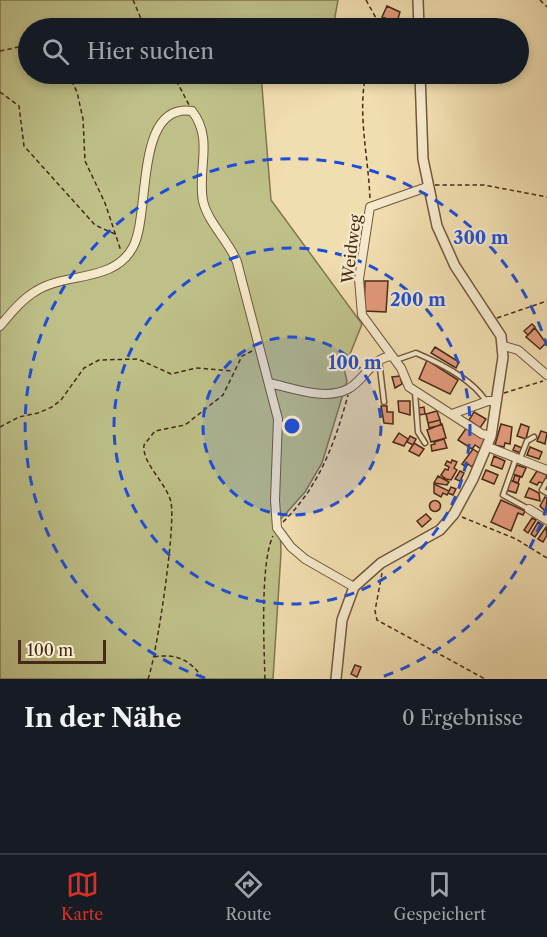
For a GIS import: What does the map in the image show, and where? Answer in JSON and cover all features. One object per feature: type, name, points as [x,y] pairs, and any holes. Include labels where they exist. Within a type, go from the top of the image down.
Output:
[{"type":"street","points":[[418,0],[419,18]]},
{"type":"street","points":[[336,679],[342,620],[354,588],[368,572],[434,534],[454,514],[488,447],[491,436],[493,399],[504,346],[493,322],[455,266],[437,226],[427,187],[421,131],[420,84]]},
{"type":"street","points":[[0,326],[36,291],[58,281],[93,275],[123,258],[133,248],[139,229],[152,144],[158,127],[166,116],[180,109],[192,111],[204,135],[202,188],[204,204],[237,261],[258,349],[269,383],[279,434],[275,500],[277,528],[291,547],[305,559],[354,588]]},
{"type":"street","name":"Weidweg","points":[[427,187],[370,207],[363,243],[359,298],[362,315],[394,358],[415,392],[482,434],[491,436]]},
{"type":"street","points":[[504,346],[518,350],[547,375]]},
{"type":"street","points":[[269,383],[325,393],[350,388],[379,359],[394,358]]},
{"type":"street","points":[[452,414],[493,399]]},
{"type":"street","points":[[488,447],[547,470]]},
{"type":"street","points":[[527,508],[547,520]]},
{"type":"lane","points":[[394,358],[416,353],[455,373],[493,399]]},
{"type":"lane","points":[[379,359],[384,402]]},
{"type":"lane","points":[[415,392],[418,432],[425,443]]},
{"type":"lane","points":[[527,508],[503,495],[527,441],[534,437]]},
{"type":"lane","points":[[547,481],[542,490],[547,493]]},
{"type":"path","points":[[133,0],[141,18]]},
{"type":"path","points":[[366,0],[376,18]]},
{"type":"path","points":[[540,0],[547,7]]},
{"type":"path","points":[[0,51],[18,47]]},
{"type":"path","points":[[73,84],[83,119],[85,161],[117,235],[123,258]]},
{"type":"path","points":[[178,84],[192,111]]},
{"type":"path","points":[[365,84],[362,102],[369,166],[370,207]]},
{"type":"path","points":[[0,93],[19,106],[24,146],[95,225],[117,235]]},
{"type":"path","points":[[427,187],[445,184],[484,185],[547,197]]},
{"type":"path","points":[[493,322],[506,313],[547,301]]},
{"type":"path","points":[[148,679],[172,514],[165,485],[147,459],[144,445],[155,431],[185,425],[214,403],[228,389],[242,356],[258,349]]},
{"type":"path","points":[[0,427],[19,417],[39,413],[52,407],[62,400],[84,368],[99,360],[138,359],[171,374],[196,368],[234,371]]},
{"type":"path","points":[[493,399],[547,381]]},
{"type":"path","points":[[265,679],[264,632],[268,545],[277,528],[292,513],[325,467],[350,388]]},
{"type":"path","points":[[454,514],[525,543],[547,558]]},
{"type":"path","points":[[381,563],[383,574],[375,611],[377,620],[485,679]]},
{"type":"path","points":[[153,657],[177,656],[193,665],[203,679]]},
{"type":"green space","points":[[0,0],[338,0],[335,18],[18,18],[18,84],[262,84],[271,200],[362,324],[344,369],[347,381],[322,463],[305,492],[280,520],[281,553],[273,679],[0,679]]},
{"type":"building","points":[[387,6],[400,12],[398,18],[382,17]]},
{"type":"building","points":[[365,281],[388,281],[386,312],[364,311]]},
{"type":"building","points":[[532,324],[535,327],[528,335],[524,331]]},
{"type":"building","points":[[535,328],[546,343],[540,349],[526,337]]},
{"type":"building","points":[[435,347],[459,362],[456,368],[431,353]]},
{"type":"building","points":[[427,360],[458,380],[450,394],[419,379]]},
{"type":"building","points":[[400,376],[402,384],[395,388],[392,377]]},
{"type":"building","points":[[398,401],[410,401],[410,415],[399,412]]},
{"type":"building","points":[[381,406],[387,406],[387,412],[393,412],[393,424],[384,423]]},
{"type":"building","points":[[424,407],[425,414],[420,415],[418,408]]},
{"type":"building","points":[[437,411],[440,420],[428,423],[426,414]]},
{"type":"building","points":[[474,412],[486,419],[480,428],[469,420]]},
{"type":"building","points":[[440,420],[441,425],[429,428],[428,423]]},
{"type":"building","points":[[442,424],[446,438],[431,442],[427,430]]},
{"type":"building","points":[[501,424],[512,427],[510,444],[505,443],[504,447],[495,445]]},
{"type":"building","points":[[521,424],[529,427],[526,439],[517,436]]},
{"type":"building","points":[[467,427],[487,440],[481,449],[475,445],[472,449],[458,440]]},
{"type":"building","points":[[541,431],[547,433],[545,444],[537,441]]},
{"type":"building","points":[[399,433],[408,439],[404,446],[393,442]]},
{"type":"building","points":[[410,436],[416,439],[413,445],[407,442]]},
{"type":"building","points":[[444,439],[447,448],[432,451],[431,445],[435,444],[434,442]]},
{"type":"building","points":[[414,443],[424,449],[419,456],[409,451]]},
{"type":"building","points":[[515,445],[522,448],[520,453],[513,450]]},
{"type":"building","points":[[530,447],[542,452],[539,459],[527,455]]},
{"type":"building","points":[[473,449],[480,454],[472,467],[468,464],[466,467],[462,464]]},
{"type":"building","points":[[494,456],[505,461],[502,469],[491,465]]},
{"type":"building","points":[[452,460],[457,462],[454,468],[457,470],[451,480],[441,475],[445,469],[448,470],[449,467],[445,465],[447,461],[451,463]]},
{"type":"building","points":[[517,465],[526,468],[522,477],[513,474]]},
{"type":"building","points":[[486,470],[498,475],[494,484],[482,479]]},
{"type":"building","points":[[460,471],[464,473],[460,481],[455,479]]},
{"type":"building","points":[[537,471],[547,475],[543,483],[539,482],[537,485],[530,482]]},
{"type":"building","points":[[515,475],[520,477],[518,483],[513,481]]},
{"type":"building","points":[[438,476],[449,482],[447,485],[434,483]]},
{"type":"building","points":[[510,480],[519,484],[516,493],[506,490]]},
{"type":"building","points":[[434,484],[449,491],[447,495],[443,493],[441,497],[434,493]]},
{"type":"building","points":[[451,487],[456,489],[453,495],[448,493]]},
{"type":"building","points":[[529,488],[539,493],[540,501],[525,497]]},
{"type":"building","points":[[545,497],[547,498],[546,512],[540,506]]},
{"type":"building","points":[[501,500],[525,511],[523,515],[518,513],[511,531],[491,522]]},
{"type":"building","points":[[435,501],[439,502],[439,510],[435,511],[431,510],[430,506],[431,502]]},
{"type":"building","points":[[426,514],[431,519],[422,527],[417,521]]},
{"type":"building","points":[[532,518],[536,520],[528,533],[524,530]]},
{"type":"building","points":[[538,522],[543,525],[535,537],[531,534]]},
{"type":"building","points":[[546,527],[547,535],[543,542],[538,539]]},
{"type":"building","points":[[355,665],[361,667],[357,677],[351,674]]}]
